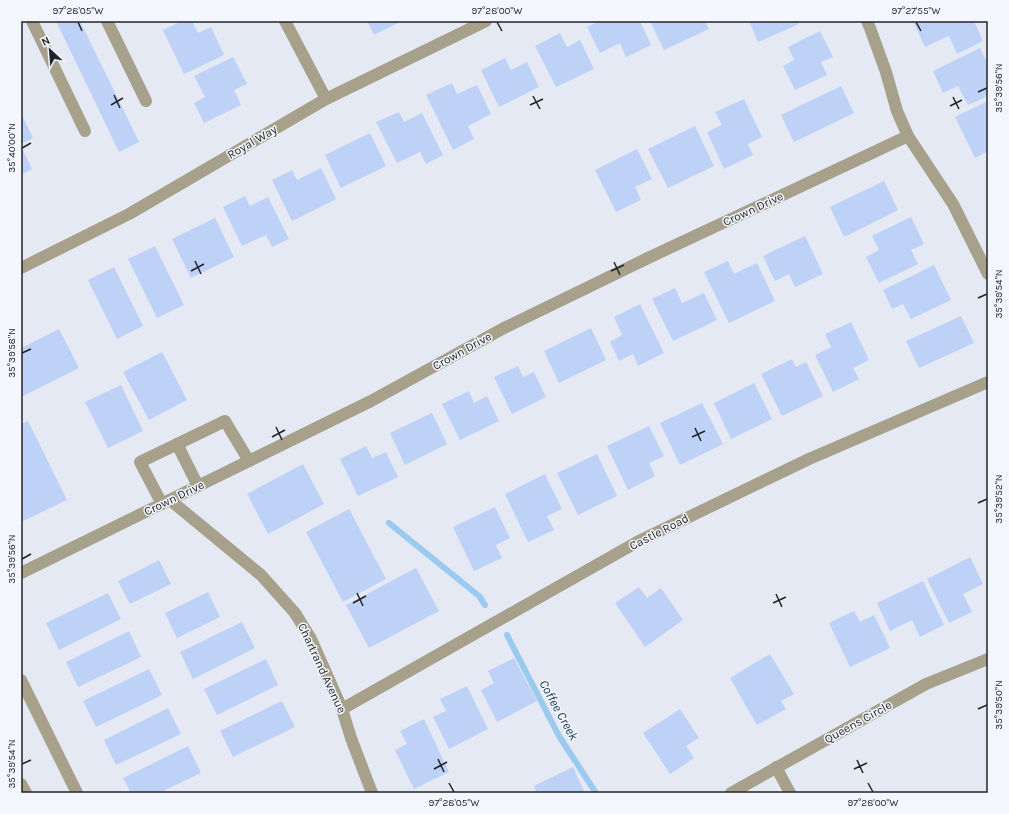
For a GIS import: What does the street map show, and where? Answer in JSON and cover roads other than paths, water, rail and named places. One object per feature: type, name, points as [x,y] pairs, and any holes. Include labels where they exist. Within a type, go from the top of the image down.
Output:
[{"type":"street","points":[[32,21],[85,131]]},
{"type":"street","points":[[107,21],[146,102]]},
{"type":"street","points":[[285,21],[326,99]]},
{"type":"street","name":"Royal Way","points":[[21,268],[129,214],[326,99],[486,21]]},
{"type":"street","points":[[867,21],[886,72],[896,111],[908,136],[953,204],[988,274]]},
{"type":"street","name":"Crown Drive","points":[[21,573],[371,401],[510,325],[648,258],[908,136]]},
{"type":"street","name":"Castle Road","points":[[342,709],[639,541],[809,458],[988,382]]},
{"type":"street","points":[[166,502],[140,462],[225,421],[249,461]]},
{"type":"street","points":[[177,444],[198,486]]},
{"type":"street","name":"Chartrand Avenue","points":[[166,502],[261,575],[295,613],[311,639],[342,709],[370,792]]},
{"type":"street","name":"Queens Circle","points":[[731,793],[926,684],[988,659]]},
{"type":"street","points":[[21,680],[77,793]]},
{"type":"street","points":[[776,768],[790,793]]},
{"type":"street","points":[[21,784],[26,793]]},
{"type":"waterway","name":"Coffee Creek","points":[[389,523],[479,596],[485,605]]},
{"type":"waterway","name":"Coffee Creek","points":[[507,635],[559,736],[596,793]]}]
